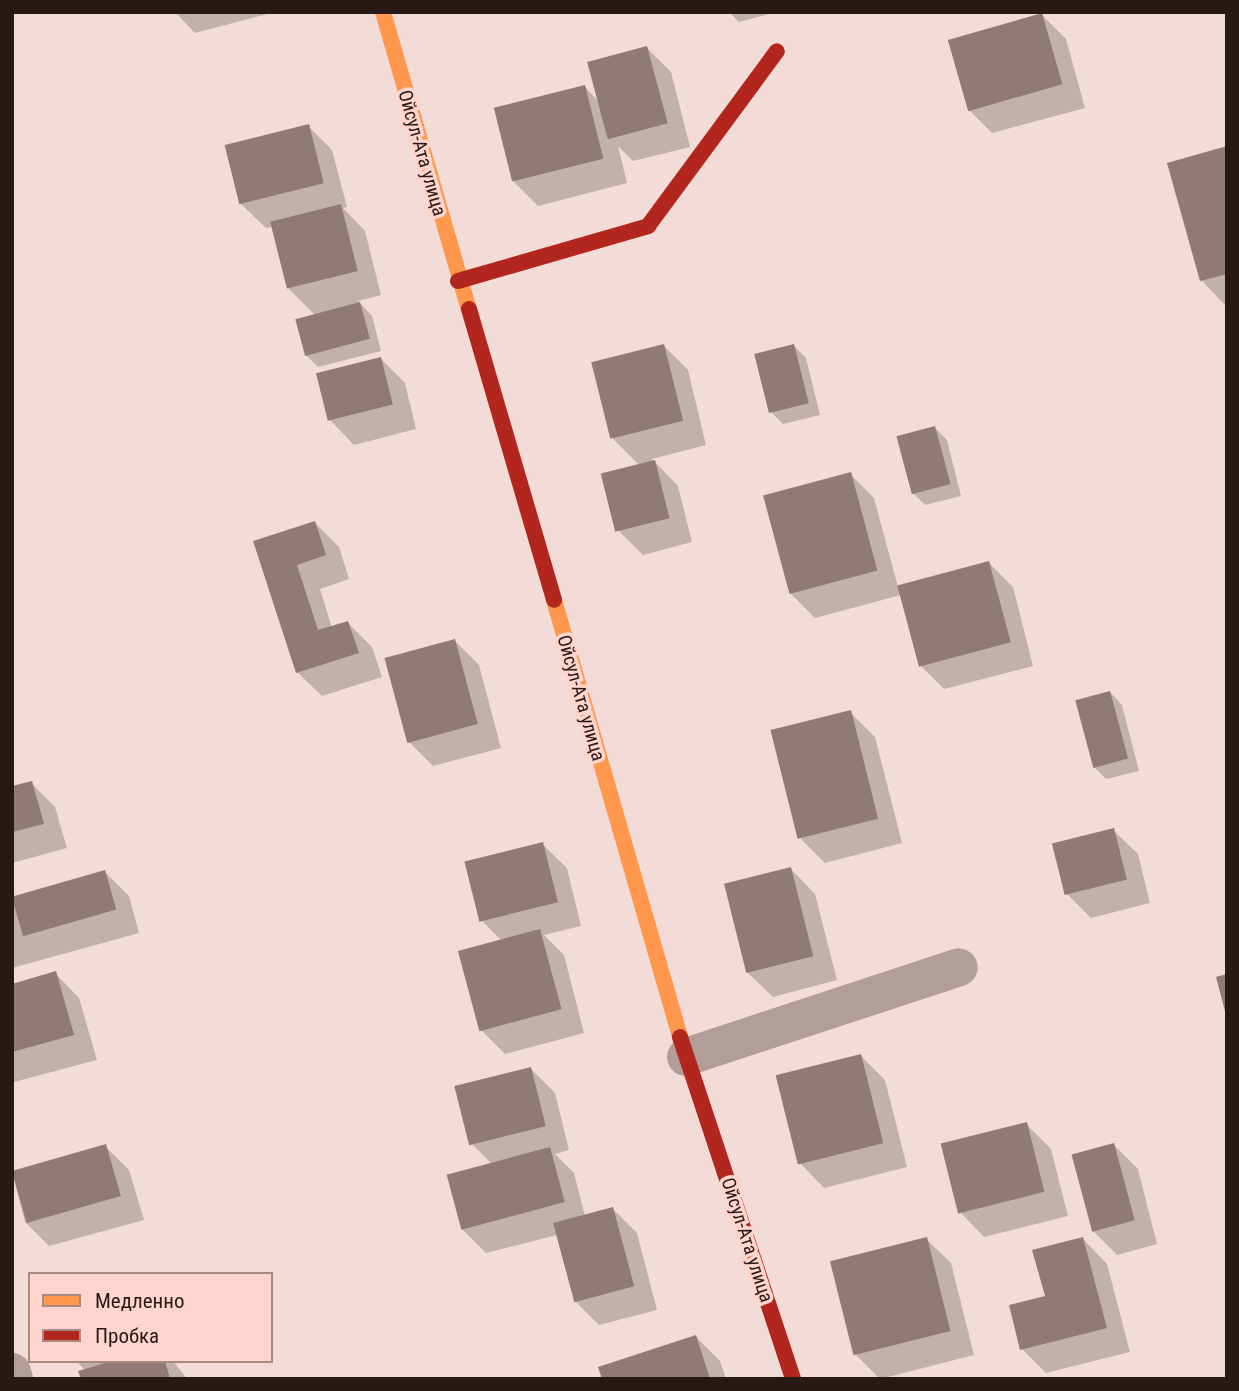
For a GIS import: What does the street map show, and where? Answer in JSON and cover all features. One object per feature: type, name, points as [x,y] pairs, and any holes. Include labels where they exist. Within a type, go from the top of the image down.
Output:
[{"type":"street","name":"Ойсул-Ата улица","points":[[383,12],[458,281],[687,1057],[793,1379]]},
{"type":"street","points":[[458,281],[648,226],[777,51]]},
{"type":"street","points":[[687,1057],[959,967]]},
{"type":"street","points":[[12,1372],[14,1379]]},
{"type":"building","points":[[1042,13],[1062,84],[968,111],[948,40]]},
{"type":"building","points":[[647,46],[668,123],[608,139],[587,62]]},
{"type":"building","points":[[585,85],[603,159],[512,181],[494,108]]},
{"type":"building","points":[[309,124],[324,183],[239,204],[225,145]]},
{"type":"building","points":[[1227,146],[1227,274],[1200,281],[1167,163]]},
{"type":"building","points":[[341,204],[358,271],[287,289],[270,222]]},
{"type":"building","points":[[360,302],[370,339],[305,356],[295,319]]},
{"type":"building","points":[[664,344],[683,421],[610,439],[591,362]]},
{"type":"building","points":[[794,344],[809,403],[769,413],[754,354]]},
{"type":"building","points":[[381,357],[393,405],[328,421],[316,373]]},
{"type":"building","points":[[935,426],[951,484],[912,494],[896,436]]},
{"type":"building","points":[[655,460],[670,518],[615,532],[601,474]]},
{"type":"building","points":[[851,472],[877,571],[790,594],[763,496]]},
{"type":"building","points":[[315,521],[326,555],[297,565],[318,630],[348,621],[359,653],[296,673],[253,541]]},
{"type":"building","points":[[989,561],[1011,642],[919,667],[897,586]]},
{"type":"building","points":[[455,639],[478,724],[407,743],[384,658]]},
{"type":"building","points":[[1110,691],[1128,759],[1093,768],[1075,700]]},
{"type":"building","points":[[851,710],[878,819],[798,839],[770,730]]},
{"type":"building","points":[[32,781],[44,824],[12,832],[12,786]]},
{"type":"building","points":[[1114,828],[1127,879],[1065,895],[1052,843]]},
{"type":"building","points":[[543,842],[558,902],[479,922],[464,862]]},
{"type":"building","points":[[791,867],[813,956],[746,973],[724,884]]},
{"type":"building","points":[[105,870],[116,909],[23,936],[12,897]]},
{"type":"building","points":[[540,929],[561,1009],[479,1031],[458,951]]},
{"type":"building","points":[[56,971],[74,1035],[12,1052],[12,984]]},
{"type":"building","points":[[1227,974],[1227,1015],[1226,1015],[1216,977]]},
{"type":"building","points":[[861,1054],[883,1143],[798,1165],[776,1075]]},
{"type":"building","points":[[531,1067],[546,1126],[469,1145],[454,1086]]},
{"type":"building","points":[[1027,1122],[1044,1192],[958,1213],[941,1144]]},
{"type":"building","points":[[1114,1143],[1135,1220],[1092,1232],[1071,1154]]},
{"type":"building","points":[[106,1144],[121,1196],[27,1223],[12,1171]]},
{"type":"building","points":[[550,1147],[565,1202],[461,1230],[447,1175]]},
{"type":"building","points":[[613,1207],[634,1286],[574,1302],[553,1223]]},
{"type":"building","points":[[927,1237],[950,1331],[853,1355],[830,1261]]},
{"type":"building","points":[[1083,1237],[1107,1328],[1020,1350],[1009,1305],[1045,1296],[1032,1250]]},
{"type":"building","points":[[696,1335],[710,1379],[602,1379],[598,1367]]},
{"type":"building","points":[[105,1363],[166,1363],[170,1379],[81,1379],[78,1371]]},
{"type":"traffic: slow","points":[[383,12],[469,309]]},
{"type":"traffic: slow","points":[[554,600],[680,1037]]},
{"type":"traffic: jam","points":[[458,281],[648,226],[777,51]]},
{"type":"traffic: jam","points":[[469,309],[554,600]]},
{"type":"traffic: jam","points":[[680,1037],[793,1379]]}]
